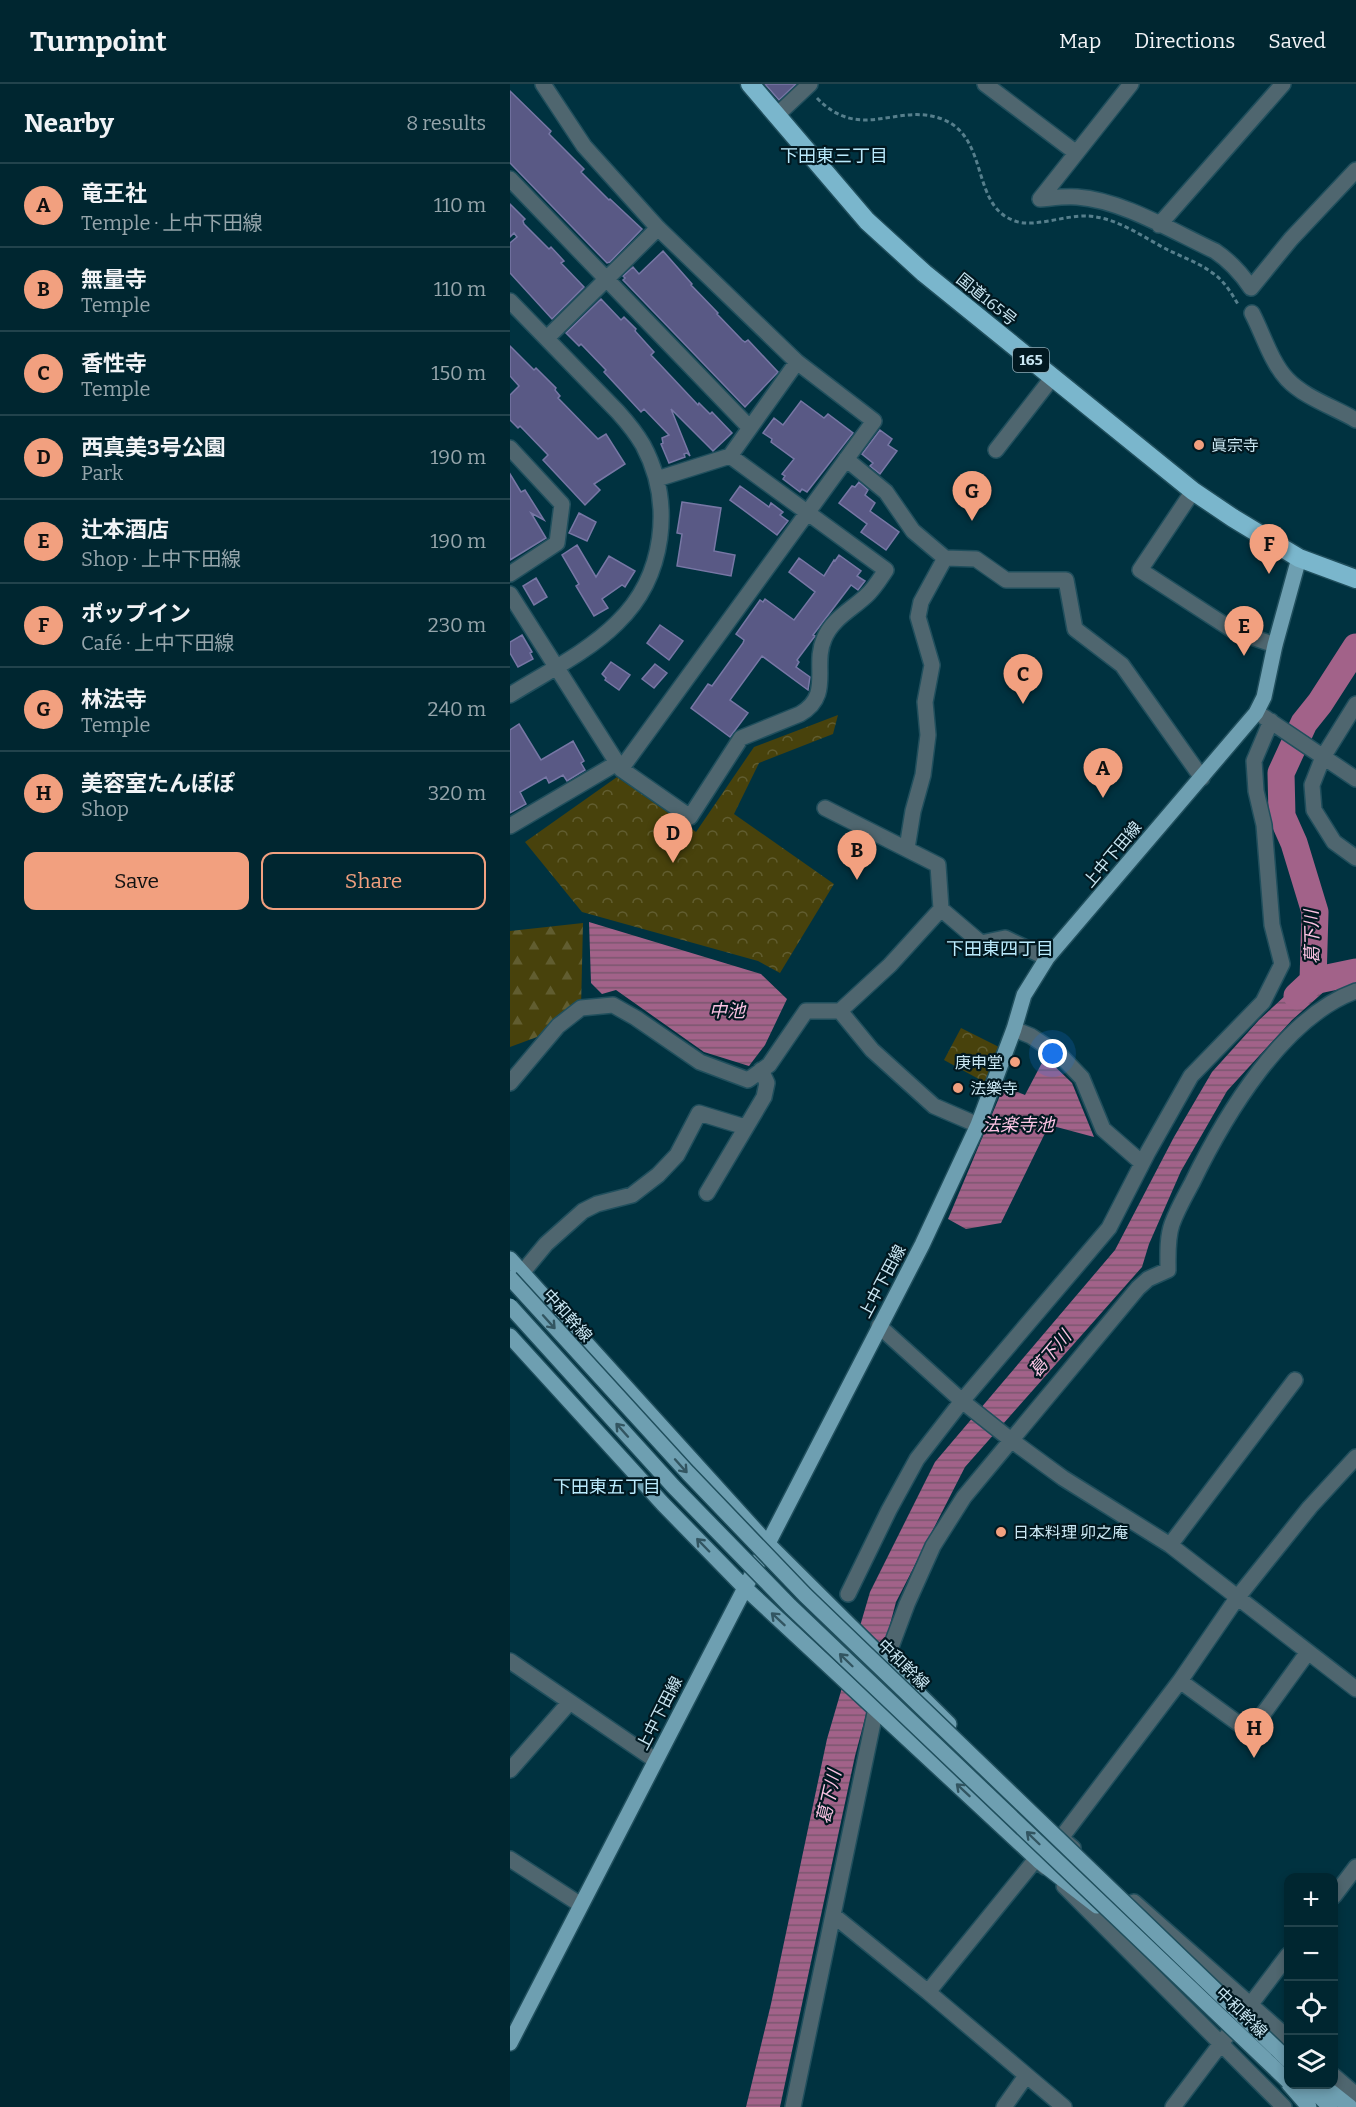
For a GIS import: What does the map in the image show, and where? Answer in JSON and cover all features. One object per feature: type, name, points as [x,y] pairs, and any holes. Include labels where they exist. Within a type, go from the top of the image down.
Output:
[{"type":"highway","name":"国道165号","points":[[750,84],[867,221],[924,273],[1193,491],[1299,558],[1356,579]]},
{"type":"main road","name":"上中下田線","points":[[510,2043],[922,1245],[978,1125],[1014,1029],[1024,995],[1047,958],[1256,713],[1264,697],[1275,645],[1299,558]]},
{"type":"main road","points":[[510,1259],[516,1276],[767,1543],[1061,1838],[1284,2076]]},
{"type":"main road","name":"中和幹線","points":[[516,1276],[688,1473],[805,1595],[1284,2061]]},
{"type":"main road","name":"中和幹線","points":[[510,1306],[672,1486],[790,1606],[1284,2061]]},
{"type":"main road","points":[[510,1336],[663,1504],[744,1587],[1036,1859],[1138,1938],[1236,2024],[1284,2061]]},
{"type":"main road","name":"中和幹線","points":[[1296,2089],[1313,2106]]},
{"type":"main road","points":[[1311,2089],[1330,2107]]},
{"type":"main road","points":[[1318,2089],[1338,2107]]},
{"type":"main road","points":[[1326,2089],[1350,2107]]},
{"type":"street","points":[[510,826],[619,766],[874,421],[797,362],[658,228],[584,146],[543,84]]},
{"type":"street","points":[[985,84],[1075,152]]},
{"type":"street","points":[[1158,225],[1283,84]]},
{"type":"street","points":[[1129,85],[1040,199],[1076,196],[1116,205],[1215,251],[1234,266],[1251,288],[1291,239],[1356,170]]},
{"type":"street","points":[[776,116],[808,86]]},
{"type":"street","points":[[510,179],[750,428]]},
{"type":"street","points":[[546,338],[658,228]]},
{"type":"street","points":[[510,301],[632,428],[642,444],[657,479],[662,517],[654,565],[640,594],[618,622],[603,636],[510,695]]},
{"type":"street","points":[[1248,313],[1280,370],[1289,381],[1302,392],[1356,420]]},
{"type":"street","points":[[657,479],[730,456],[797,362]]},
{"type":"street","points":[[996,450],[1053,378]]},
{"type":"street","points":[[510,448],[562,504],[557,543],[510,574]]},
{"type":"street","points":[[510,594],[619,766],[690,817],[741,738],[800,714],[814,702],[820,684],[820,652],[828,630],[834,622],[867,595],[886,570],[730,456]]},
{"type":"street","points":[[846,459],[886,492],[913,531],[945,558],[976,559],[1006,580],[1066,580],[1075,629],[1122,665],[1202,778]]},
{"type":"street","points":[[1193,491],[1140,570],[1234,631],[1275,645]]},
{"type":"street","points":[[907,848],[913,811],[923,775],[928,735],[925,702],[932,664],[918,616],[921,602],[945,558]]},
{"type":"street","points":[[1356,704],[1323,757],[1312,785],[1314,810],[1334,842],[1356,858]]},
{"type":"street","points":[[1256,713],[1356,779]]},
{"type":"street","points":[[848,1594],[889,1509],[917,1459],[962,1401],[1109,1228],[1142,1163],[1191,1076],[1263,1002],[1282,964],[1272,925],[1264,825],[1256,791],[1254,761],[1271,721]]},
{"type":"street","points":[[825,808],[938,865],[941,909],[981,943],[1005,938],[1047,958]]},
{"type":"street","points":[[510,1083],[558,1026],[581,1008],[613,1005],[700,1062],[748,1080],[769,1065],[806,1011],[840,1011],[890,965],[941,909]]},
{"type":"street","points":[[793,2107],[886,1660],[933,1546],[964,1497],[1138,1288],[1148,1279],[1168,1270],[1168,1246],[1172,1225],[1230,1111],[1256,1074],[1291,1036],[1317,1013],[1356,991]]},
{"type":"street","points":[[840,1011],[872,1050],[934,1106],[978,1125]]},
{"type":"street","points":[[1014,1029],[1031,1036],[1061,1056],[1082,1078],[1103,1129],[1142,1163]]},
{"type":"street","points":[[707,1193],[764,1097],[768,1083],[761,1070]]},
{"type":"street","points":[[516,1276],[546,1244],[583,1211],[597,1204],[632,1195],[658,1174],[677,1155],[699,1113],[745,1128]]},
{"type":"street","points":[[879,1326],[962,1401],[1011,1440],[1063,1478],[1170,1545],[1356,1689]]},
{"type":"street","points":[[1170,1545],[1295,1380]]},
{"type":"street","points":[[1285,2035],[1061,1838],[1180,1681],[1237,1598],[1311,1507],[1356,1457]]},
{"type":"street","points":[[1180,1681],[1250,1732],[1308,1652]]},
{"type":"street","points":[[513,1668],[655,1760]]},
{"type":"street","points":[[510,1770],[569,1703]]},
{"type":"street","points":[[510,1859],[581,1905]]},
{"type":"street","points":[[928,1992],[1036,1859],[1284,2107]]},
{"type":"street","points":[[1338,1891],[1356,1867]]},
{"type":"street","points":[[833,1916],[928,1992],[1064,2107]]},
{"type":"street","points":[[1173,2107],[1284,1960]]},
{"type":"street","points":[[1004,2107],[1026,2076]]},
{"type":"street","points":[[1338,2079],[1356,2095]]},
{"type":"path","points":[[808,86],[823,105],[854,120],[870,121],[928,115],[956,126],[969,140],[989,199],[1005,217],[1017,222],[1087,216],[1104,219],[1197,263],[1216,275],[1248,313]]},
{"type":"green space","points":[[838,715],[833,734],[759,763],[734,814],[834,884],[780,973],[758,961],[582,912],[525,842],[617,777],[696,832],[754,747]]},
{"type":"green space","points":[[583,923],[581,1008],[537,1037],[510,1047],[510,931]]},
{"type":"green space","points":[[961,1028],[999,1047],[986,1083],[944,1060]]},
{"type":"water","name":"中池","points":[[589,922],[761,974],[787,999],[765,1045],[749,1066],[704,1052],[616,990],[602,994],[591,983]]},
{"type":"water","points":[[1306,966],[1327,969],[1327,989],[1292,1020],[1227,1091],[1181,1171],[1149,1244],[1142,1267],[965,1467],[896,1602],[855,1756],[780,2107],[746,2107],[771,2004],[827,1739],[870,1592],[935,1462],[1115,1250],[1174,1137],[1212,1072],[1259,1020],[1299,983]]},
{"type":"water","name":"法楽寺池","points":[[1045,1057],[1072,1083],[1094,1137],[1049,1125],[1001,1223],[966,1229],[948,1219],[1004,1086],[1025,1095]]},
{"type":"building","points":[[765,84],[796,84],[779,100]]},
{"type":"building","points":[[510,91],[551,131],[549,134],[584,169],[581,172],[642,229],[610,262],[607,263],[510,163]]},
{"type":"building","points":[[510,204],[525,219],[524,224],[549,249],[551,247],[564,261],[561,263],[584,287],[552,319],[510,273],[510,243],[517,237],[514,233],[510,237]]},
{"type":"building","points":[[663,251],[717,314],[742,340],[745,342],[748,340],[778,372],[745,407],[623,280],[625,278],[623,276],[633,267],[639,274]]},
{"type":"building","points":[[601,299],[621,320],[624,317],[636,329],[635,331],[654,352],[651,355],[698,405],[699,403],[710,414],[712,412],[732,433],[713,451],[671,409],[690,456],[687,453],[684,454],[685,457],[669,463],[661,444],[663,443],[662,438],[669,435],[644,409],[641,412],[604,372],[606,370],[581,344],[579,346],[566,333]]},
{"type":"building","points":[[510,346],[556,388],[560,396],[558,398],[598,439],[606,434],[625,464],[594,484],[600,490],[585,505],[543,460],[548,455],[520,426],[518,428],[510,420],[510,395],[519,386],[510,376]]},
{"type":"building","points":[[801,401],[824,418],[828,414],[853,433],[807,492],[802,489],[800,492],[783,479],[785,476],[782,474],[794,459],[763,433],[774,418],[783,425]]},
{"type":"building","points":[[880,430],[892,439],[888,445],[897,451],[880,474],[870,466],[873,463],[862,454]]},
{"type":"building","points":[[510,474],[521,492],[525,490],[544,520],[531,513],[546,538],[510,560]]},
{"type":"building","points":[[859,482],[868,490],[865,495],[875,503],[870,511],[899,532],[886,550],[861,532],[867,524],[839,503],[852,486],[855,487]]},
{"type":"building","points":[[740,486],[769,507],[771,503],[783,512],[780,515],[788,521],[777,535],[730,500]]},
{"type":"building","points":[[682,502],[721,508],[714,551],[735,555],[731,576],[677,566],[682,534],[677,533]]},
{"type":"building","points":[[579,513],[596,522],[587,541],[569,533]]},
{"type":"building","points":[[577,545],[596,577],[609,556],[635,571],[625,587],[622,585],[602,599],[608,608],[594,616],[576,586],[579,584],[562,555]]},
{"type":"building","points":[[839,555],[861,571],[857,576],[865,581],[858,590],[851,585],[797,660],[799,662],[796,667],[810,677],[808,690],[762,656],[730,700],[748,713],[730,737],[691,708],[708,684],[712,686],[743,643],[744,640],[736,634],[760,600],[763,602],[765,599],[794,620],[815,592],[789,572],[799,558],[824,576]]},
{"type":"building","points":[[536,578],[547,597],[534,605],[523,586]]},
{"type":"building","points":[[660,625],[683,641],[669,660],[647,643]]},
{"type":"building","points":[[522,635],[532,652],[530,653],[533,659],[518,667],[510,653],[510,642]]},
{"type":"building","points":[[611,662],[630,675],[619,690],[605,680],[602,674]]},
{"type":"building","points":[[655,664],[667,673],[654,688],[642,679]]},
{"type":"building","points":[[519,724],[541,760],[573,741],[584,761],[581,763],[585,770],[567,781],[563,775],[549,783],[546,777],[520,792],[526,804],[510,813],[510,730]]},
{"type":"waterway","name":"葛下川","points":[[1297,996],[1313,981],[1315,912],[1294,843],[1282,816],[1281,773],[1304,723],[1320,703],[1356,647]]},
{"type":"waterway","points":[[1313,981],[1356,972]]},
{"type":"place","name":"眞宗寺","points":[[1199,445]]},
{"type":"place","name":"林法寺","points":[[972,521]]},
{"type":"place","name":"ポップイン","points":[[1269,574]]},
{"type":"place","name":"辻本酒店","points":[[1244,656]]},
{"type":"place","name":"香性寺","points":[[1023,704]]},
{"type":"place","name":"竜王社","points":[[1103,798]]},
{"type":"place","name":"西真美3号公園","points":[[673,863]]},
{"type":"place","name":"無量寺","points":[[857,880]]},
{"type":"place","name":"庚申堂","points":[[1015,1062]]},
{"type":"place","name":"法樂寺","points":[[958,1088]]},
{"type":"place","name":"日本料理 卯之庵","points":[[1001,1532]]},
{"type":"place","name":"美容室たんぽぽ","points":[[1254,1758]]},
{"type":"district","name":"下田東三丁目","points":[[834,156]]},
{"type":"district","name":"下田東四丁目","points":[[1000,949]]},
{"type":"district","name":"下田東五丁目","points":[[607,1487]]}]
